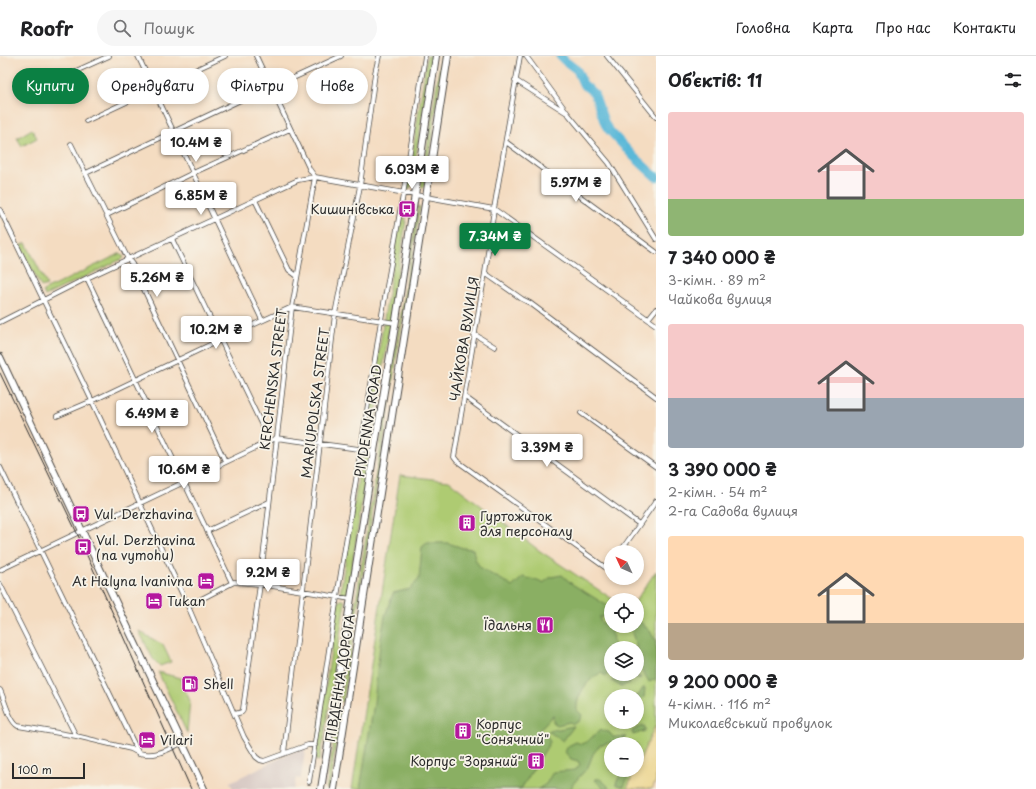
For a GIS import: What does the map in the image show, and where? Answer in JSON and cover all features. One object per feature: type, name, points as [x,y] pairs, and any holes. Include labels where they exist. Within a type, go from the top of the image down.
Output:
[{"type":"main road","name":"PIVDENNA ROAD","points":[[321,789],[374,452],[396,323],[436,56]]},
{"type":"main road","points":[[425,198],[448,56]]},
{"type":"main road","name":"ПІВДЕННА ДОРОГА","points":[[334,789],[425,198]]},
{"type":"main road","points":[[0,357],[204,789]]},
{"type":"main road","points":[[333,707],[346,709]]},
{"type":"street","points":[[83,68],[110,56]]},
{"type":"street","points":[[138,56],[143,68]]},
{"type":"street","points":[[199,68],[225,56]]},
{"type":"street","points":[[256,56],[262,68]]},
{"type":"street","points":[[298,75],[341,56]]},
{"type":"street","name":"MARIUPOLSKA STREET","points":[[284,753],[336,314],[360,186],[375,73],[379,56]]},
{"type":"street","points":[[310,782],[337,597],[425,56]]},
{"type":"street","name":"ЧАЙКОВА ВУЛИЦЯ","points":[[520,56],[454,457],[562,538],[604,564]]},
{"type":"street","points":[[526,56],[569,114],[609,163],[656,239]]},
{"type":"street","points":[[607,56],[656,117]]},
{"type":"street","points":[[516,80],[569,114]]},
{"type":"street","points":[[86,121],[122,104]]},
{"type":"street","points":[[160,104],[262,320]]},
{"type":"street","points":[[86,174],[234,104]]},
{"type":"street","points":[[279,104],[310,170],[315,177]]},
{"type":"street","points":[[106,214],[109,214],[193,173],[290,129]]},
{"type":"street","points":[[506,142],[656,252]]},
{"type":"street","points":[[71,144],[128,259],[132,264],[226,461]]},
{"type":"street","points":[[0,322],[86,278],[215,218],[298,180],[315,177],[425,198],[494,208],[656,325]]},
{"type":"street","name":"KERCHENSKA STREET","points":[[235,714],[243,709],[260,584],[292,307],[315,177]]},
{"type":"street","points":[[255,200],[289,270],[297,276]]},
{"type":"street","points":[[0,210],[188,606],[251,749],[260,760],[267,761],[284,753],[308,745],[315,745]]},
{"type":"street","points":[[172,239],[269,440]]},
{"type":"street","points":[[485,273],[530,303],[656,397]]},
{"type":"street","points":[[86,278],[232,583]]},
{"type":"street","points":[[57,416],[292,307],[396,323]]},
{"type":"street","points":[[648,319],[656,309]]},
{"type":"street","points":[[474,334],[495,347]]},
{"type":"street","points":[[465,397],[640,524]]},
{"type":"street","points":[[580,413],[656,467]]},
{"type":"street","points":[[0,570],[269,440],[276,438],[320,443],[374,452]]},
{"type":"street","points":[[0,467],[139,754]]},
{"type":"street","points":[[625,545],[656,501]]},
{"type":"street","points":[[207,531],[269,502]]},
{"type":"street","points":[[188,606],[232,583],[260,584],[351,599]]},
{"type":"street","points":[[0,584],[76,736]]},
{"type":"street","points":[[0,690],[12,721],[16,725],[76,736],[131,749],[139,754],[158,754],[181,743]]},
{"type":"shaded area","points":[[306,746],[301,777],[300,779],[296,778],[294,789],[233,789],[230,782]]},
{"type":"green space","points":[[427,56],[432,56],[411,187],[407,190]]},
{"type":"green space","points":[[441,56],[444,56],[424,187],[421,187]]},
{"type":"green space","points":[[32,129],[37,138],[22,146],[17,138]]},
{"type":"green space","points":[[403,199],[405,199],[406,221],[371,446],[366,447],[364,445]]},
{"type":"green space","points":[[418,206],[420,207],[343,702],[340,701]]},
{"type":"green space","points":[[26,243],[47,285],[41,287],[20,246]]},
{"type":"green space","points":[[121,253],[124,258],[45,296],[43,291]]},
{"type":"green space","points":[[362,453],[369,455],[348,593],[342,596],[340,594]]},
{"type":"green space","points":[[400,475],[449,481],[540,551],[604,593],[604,633],[644,633],[644,593],[641,593],[656,571],[656,724],[644,751],[644,737],[604,737],[604,777],[632,777],[627,789],[352,789]]},
{"type":"green space","points":[[427,543],[448,543],[463,548],[473,549],[476,561],[484,570],[512,587],[523,577],[543,583],[551,577],[562,575],[572,584],[604,604],[604,617],[599,617],[601,622],[604,624],[604,633],[612,633],[613,641],[604,641],[604,675],[601,673],[591,679],[583,688],[577,705],[577,710],[582,715],[579,721],[573,724],[570,722],[557,725],[553,722],[553,715],[540,729],[541,732],[546,734],[550,742],[521,789],[360,789],[374,703],[380,645],[385,616],[393,593],[410,589],[419,579],[422,547]]},
{"type":"green space","points":[[344,600],[345,603],[323,745],[319,761],[315,760],[338,602]]},
{"type":"green space","points":[[644,625],[650,631],[656,642],[656,679],[649,682],[644,674],[644,641],[635,641],[632,633],[644,633]]},
{"type":"green space","points":[[139,631],[163,645],[171,662],[160,666],[153,659]]},
{"type":"green space","points":[[158,672],[180,678],[190,701],[187,733]]},
{"type":"green space","points":[[612,681],[632,681],[629,684],[622,687]]},
{"type":"green space","points":[[338,711],[341,711],[329,789],[326,789]]},
{"type":"green space","points":[[574,726],[563,741],[548,731]]},
{"type":"green space","points":[[645,727],[645,731],[633,735],[632,731],[636,729],[644,729]]},
{"type":"green space","points":[[601,730],[609,732],[613,737],[604,737],[604,744],[600,745],[593,754],[588,767],[573,784],[571,789],[538,789],[546,784],[553,772],[575,770],[580,765],[578,761],[571,759],[565,752],[568,746],[576,742],[581,744],[584,743]]},
{"type":"green space","points":[[619,777],[628,777],[624,787],[617,785],[616,783]]},
{"type":"green space","points":[[595,780],[603,781],[608,786],[608,789],[604,789]]},
{"type":"sand","points":[[656,724],[656,781],[652,789],[627,789],[632,777],[644,777],[644,751]]},
{"type":"waterway","points":[[560,56],[577,70],[583,84],[594,93],[608,129],[634,157],[656,177]]},
{"type":"tram line","points":[[0,373],[77,533],[191,789]]},
{"type":"place","name":"Кишинівська","points":[[407,209]]},
{"type":"place","name":"Vul. Derzhavina","points":[[81,514]]},
{"type":"place","name":"Гуртожиток для персоналу","points":[[467,523]]},
{"type":"place","name":"Vul. Derzhavina (na vymohu)","points":[[83,547]]},
{"type":"place","name":"At Halyna Ivanivna","points":[[206,581]]},
{"type":"place","name":"Tukan","points":[[154,601]]},
{"type":"place","name":"Їдальня","points":[[545,625]]},
{"type":"place","name":"Shell","points":[[190,684]]},
{"type":"place","name":"Корпус \"Сонячний\"","points":[[463,731]]},
{"type":"place","name":"Vilari","points":[[147,740]]},
{"type":"place","name":"Корпус \"Зоряний\"","points":[[536,761]]}]
